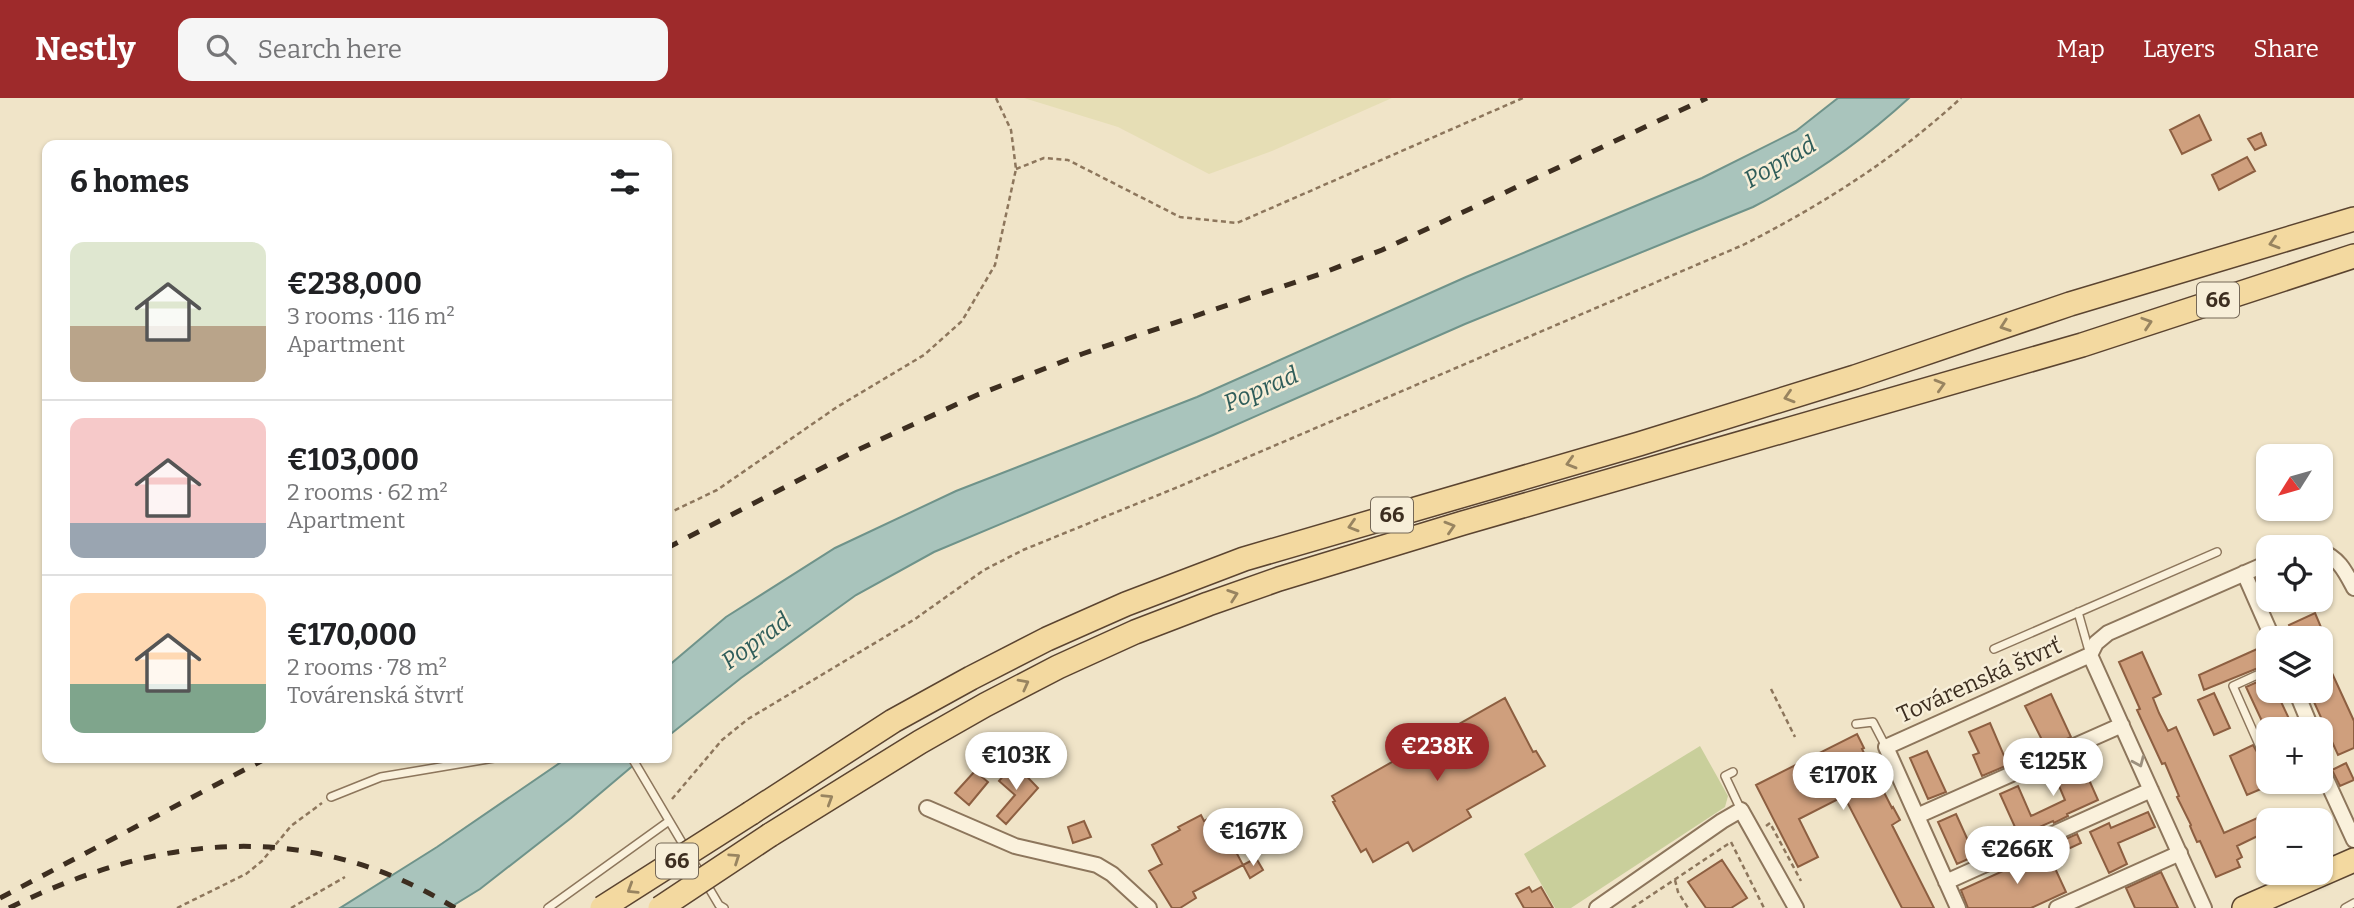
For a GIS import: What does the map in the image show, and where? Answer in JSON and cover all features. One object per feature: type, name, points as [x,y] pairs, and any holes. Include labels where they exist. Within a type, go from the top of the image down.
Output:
[{"type":"main road","name":"66","points":[[602,908],[893,721],[1047,639],[1126,604],[1244,559],[1652,440],[1855,377],[2070,304],[2349,217]]},
{"type":"main road","name":"66","points":[[660,908],[770,835],[985,705],[1058,667],[1208,604],[1279,579],[1464,523],[2082,345],[2354,256]]},
{"type":"main road","points":[[2244,908],[2354,860]]},
{"type":"street","points":[[2333,557],[2354,588]]},
{"type":"street","points":[[2090,655],[2096,643],[2108,633],[2256,568]]},
{"type":"street","points":[[2244,573],[2267,626]]},
{"type":"street","name":"Továrenská štvrť","points":[[1958,908],[1886,747],[2090,655],[2204,908]]},
{"type":"street","points":[[1917,816],[2122,724]]},
{"type":"street","points":[[1946,881],[2151,790]]},
{"type":"street","points":[[2333,794],[2354,840]]},
{"type":"street","points":[[927,808],[1015,845],[1097,865],[1112,874],[1149,908]]},
{"type":"street","points":[[1597,908],[1741,810],[1796,908]]},
{"type":"street","points":[[2057,908],[2179,853]]},
{"type":"lane","points":[[1994,649],[2217,552]]},
{"type":"lane","points":[[2078,612],[2090,655]]},
{"type":"lane","points":[[2256,675],[2233,686],[2256,738]]},
{"type":"lane","points":[[1856,724],[1873,722],[1886,747]]},
{"type":"lane","points":[[331,797],[381,777],[464,763]]},
{"type":"lane","points":[[635,763],[719,905],[724,908]]},
{"type":"lane","points":[[1733,772],[1725,776],[1741,810]]},
{"type":"lane","points":[[548,908],[668,821]]},
{"type":"lane","points":[[2345,908],[2354,903]]},
{"type":"path","points":[[672,512],[717,491],[837,407],[924,355],[962,321],[995,265],[1016,169],[1011,130],[996,98]]},
{"type":"path","points":[[1016,169],[1044,158],[1068,160],[1180,217],[1237,223],[1523,98]]},
{"type":"path","points":[[662,811],[722,740],[748,719],[915,619],[984,570],[1024,550],[1178,487],[1743,245],[1823,201],[1872,170],[1908,144],[1961,98]]},
{"type":"path","points":[[1771,689],[1795,737]]},
{"type":"path","points":[[177,908],[246,874],[262,861],[291,826],[331,797]]},
{"type":"path","points":[[1632,908],[1731,842],[1764,908]]},
{"type":"path","points":[[291,908],[345,877]]},
{"type":"path","points":[[1675,879],[1678,892],[1688,908]]},
{"type":"shaded area","points":[[1024,98],[1392,98],[1272,151],[1209,174],[1118,127]]},
{"type":"green space","points":[[1700,746],[1728,796],[1725,807],[1571,908],[1555,908],[1524,854]]},
{"type":"water","name":"Poprad","points":[[1838,98],[1909,98],[1835,158],[1753,207],[1465,324],[1213,435],[934,552],[856,595],[741,678],[672,733],[672,663],[726,617],[835,548],[956,491],[1197,397],[1466,277],[1702,178],[1796,131]]},
{"type":"water","points":[[560,763],[636,763],[480,889],[449,908],[340,908],[437,847]]},
{"type":"building","points":[[2199,115],[2211,140],[2182,154],[2170,130]]},
{"type":"building","points":[[2261,133],[2266,145],[2255,150],[2248,139]]},
{"type":"building","points":[[2247,157],[2255,171],[2219,190],[2212,175]]},
{"type":"building","points":[[2315,613],[2320,626],[2289,626]]},
{"type":"building","points":[[2256,649],[2256,669],[2204,690],[2199,675]]},
{"type":"building","points":[[2142,652],[2161,694],[2153,698],[2159,713],[2168,731],[2176,727],[2224,833],[2256,819],[2256,837],[2237,846],[2242,857],[2237,860],[2240,867],[2216,877],[2200,841],[2197,842],[2165,763],[2162,764],[2137,710],[2140,709],[2119,662]]},
{"type":"building","points":[[2333,675],[2354,721],[2354,748],[2338,755],[2333,744],[2333,717],[2321,717],[2314,703],[2333,703]]},
{"type":"building","points":[[2256,682],[2256,703],[2282,703],[2288,717],[2260,717],[2246,687]]},
{"type":"building","points":[[2214,693],[2230,728],[2214,735],[2198,700]]},
{"type":"building","points":[[2051,694],[2071,737],[2046,748],[2025,706]]},
{"type":"building","points":[[1505,698],[1533,752],[1536,751],[1545,766],[1467,810],[1471,817],[1413,851],[1408,842],[1373,862],[1366,849],[1361,852],[1332,796]]},
{"type":"building","points":[[1990,723],[2008,765],[1982,776],[1973,755],[1979,753],[1969,732]]},
{"type":"building","points":[[1857,734],[1864,748],[1862,749],[1900,820],[1892,825],[1934,908],[1902,908],[1844,796],[1799,819],[1818,857],[1798,867],[1756,785]]},
{"type":"building","points":[[2253,745],[2256,750],[2256,791],[2247,795],[2230,756]]},
{"type":"building","points":[[1927,751],[1946,792],[1928,799],[1910,758]]},
{"type":"building","points":[[2078,755],[2098,800],[2054,823],[2053,821],[2019,836],[2000,794],[2018,786],[2031,816],[2065,800],[2051,767]]},
{"type":"building","points":[[1014,763],[1038,788],[1006,824],[997,816],[1015,795],[999,781]]},
{"type":"building","points":[[2346,763],[2354,780],[2340,786],[2333,770]]},
{"type":"building","points":[[975,771],[988,782],[969,805],[955,793]]},
{"type":"building","points":[[2148,812],[2155,827],[2118,843],[2127,864],[2109,873],[2090,832],[2109,823],[2111,828]]},
{"type":"building","points":[[1216,814],[1243,865],[1193,892],[1196,898],[1180,908],[1172,908],[1149,871],[1162,864],[1152,845],[1201,815],[1204,821]]},
{"type":"building","points":[[1956,814],[1975,856],[1957,864],[1938,822]]},
{"type":"building","points":[[1084,821],[1091,837],[1073,843],[1068,827]]},
{"type":"building","points":[[2077,834],[2081,843],[2066,850],[2061,841]]},
{"type":"building","points":[[2047,851],[2066,892],[2031,908],[1968,908],[1961,890]]},
{"type":"building","points":[[1256,858],[1263,870],[1250,878],[1243,865]]},
{"type":"building","points":[[1722,860],[1747,898],[1731,908],[1706,908],[1688,882]]},
{"type":"building","points":[[2161,872],[2178,908],[2135,908],[2126,888]]},
{"type":"building","points":[[1529,887],[1532,892],[1541,887],[1553,908],[1524,908],[1516,894]]},
{"type":"railway","points":[[672,545],[853,452],[977,395],[1082,354],[1320,274],[1382,250],[1707,98]]},
{"type":"railway","points":[[0,898],[257,763]]},
{"type":"railway","points":[[9,908],[65,883],[121,864],[177,852],[233,846],[288,849],[344,860],[399,879],[455,908]]}]
